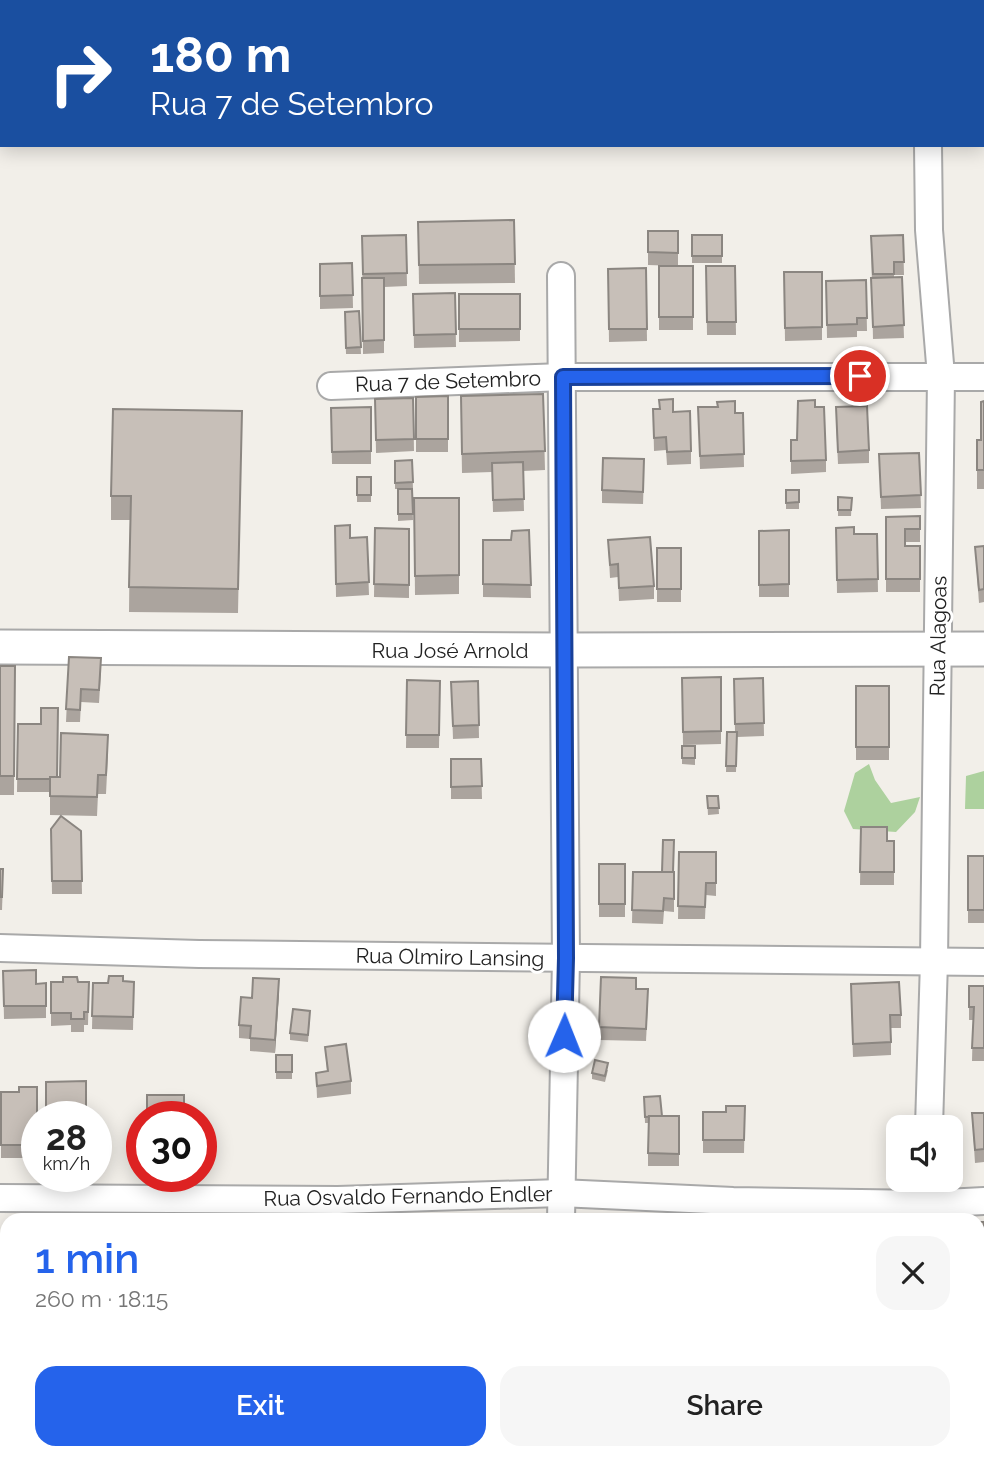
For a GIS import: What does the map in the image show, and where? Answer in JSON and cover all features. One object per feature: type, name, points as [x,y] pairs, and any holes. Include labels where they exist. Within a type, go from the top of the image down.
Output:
[{"type":"street","name":"Rua Alagoas","points":[[928,147],[929,230],[941,376],[934,961],[929,1115]]},
{"type":"street","points":[[561,276],[566,958],[561,1213]]},
{"type":"street","name":"Rua 7 de Setembro","points":[[331,386],[563,377],[984,377]]},
{"type":"street","name":"Rua José Arnold","points":[[0,647],[984,649]]},
{"type":"street","name":"Rua Olmiro Lansing","points":[[0,948],[199,954],[984,961]]},
{"type":"street","name":"Rua Osvaldo Fernando Endler","points":[[0,1198],[338,1200],[560,1193],[733,1201],[984,1201]]},
{"type":"green space","points":[[869,764],[875,780],[891,803],[920,797],[915,812],[896,832],[853,829],[844,811],[855,773]]},
{"type":"green space","points":[[984,771],[984,809],[965,809],[966,776]]},
{"type":"building","points":[[514,220],[515,264],[419,265],[418,222]]},
{"type":"building","points":[[648,231],[678,231],[678,253],[648,252]]},
{"type":"building","points":[[406,235],[407,273],[363,274],[362,236]]},
{"type":"building","points":[[692,235],[722,235],[722,256],[692,256]]},
{"type":"building","points":[[903,235],[904,262],[894,262],[894,274],[873,274],[871,236]]},
{"type":"building","points":[[352,263],[353,295],[320,296],[320,264]]},
{"type":"building","points":[[659,266],[693,266],[693,317],[659,317]]},
{"type":"building","points":[[706,266],[735,266],[736,322],[707,322]]},
{"type":"building","points":[[646,268],[647,329],[609,329],[608,269]]},
{"type":"building","points":[[784,272],[822,272],[822,327],[785,328]]},
{"type":"building","points":[[902,277],[904,325],[873,327],[871,278]]},
{"type":"building","points":[[362,278],[384,278],[384,340],[363,341]]},
{"type":"building","points":[[866,280],[867,318],[857,318],[857,324],[827,325],[826,281]]},
{"type":"building","points":[[455,293],[456,334],[414,335],[413,294]]},
{"type":"building","points":[[459,294],[520,294],[520,329],[459,329]]},
{"type":"building","points":[[359,311],[361,347],[346,348],[345,312]]},
{"type":"building","points":[[543,394],[545,451],[462,454],[461,396]]},
{"type":"building","points":[[448,396],[448,439],[416,439],[416,397]]},
{"type":"building","points":[[413,398],[414,439],[376,440],[375,399]]},
{"type":"building","points":[[673,399],[673,412],[690,411],[691,451],[667,452],[666,437],[654,438],[653,409],[660,409],[659,400]]},
{"type":"building","points":[[815,400],[815,407],[824,407],[826,460],[791,461],[791,440],[797,440],[798,401]]},
{"type":"building","points":[[735,401],[735,413],[743,413],[744,454],[700,456],[698,407],[718,407],[717,402]]},
{"type":"building","points":[[984,401],[984,470],[977,470],[977,440],[981,440],[981,402]]},
{"type":"building","points":[[867,406],[869,450],[838,452],[836,407]]},
{"type":"building","points":[[371,407],[371,451],[332,452],[331,408]]},
{"type":"building","points":[[113,409],[242,411],[238,589],[129,587],[131,496],[111,496]]},
{"type":"building","points":[[919,453],[921,495],[881,497],[879,454]]},
{"type":"building","points":[[603,458],[644,459],[643,492],[602,490]]},
{"type":"building","points":[[412,460],[413,482],[395,483],[395,461]]},
{"type":"building","points":[[523,462],[524,499],[493,500],[492,463]]},
{"type":"building","points":[[357,477],[371,477],[371,495],[357,495]]},
{"type":"building","points":[[398,489],[412,489],[413,514],[398,514]]},
{"type":"building","points":[[786,490],[799,490],[799,502],[786,503]]},
{"type":"building","points":[[838,497],[852,498],[851,510],[838,510]]},
{"type":"building","points":[[414,498],[459,498],[459,575],[415,576]]},
{"type":"building","points":[[920,516],[920,529],[905,529],[905,546],[920,546],[920,579],[886,579],[886,517]]},
{"type":"building","points":[[350,525],[350,538],[367,537],[369,582],[336,584],[335,526]]},
{"type":"building","points":[[854,527],[854,534],[877,534],[878,579],[837,580],[836,528]]},
{"type":"building","points":[[375,528],[409,529],[409,585],[374,584]]},
{"type":"building","points":[[529,530],[531,585],[483,584],[483,540],[511,540],[512,531]]},
{"type":"building","points":[[789,530],[789,584],[759,585],[759,531]]},
{"type":"building","points":[[650,537],[654,586],[619,588],[618,564],[610,565],[608,540]]},
{"type":"building","points":[[984,546],[984,589],[979,590],[975,547]]},
{"type":"building","points":[[657,548],[681,548],[681,589],[657,589]]},
{"type":"building","points":[[69,657],[101,658],[99,690],[81,689],[80,710],[66,709]]},
{"type":"building","points":[[0,666],[15,666],[14,776],[0,776]]},
{"type":"building","points":[[721,677],[721,731],[683,732],[682,678]]},
{"type":"building","points":[[763,678],[764,723],[735,724],[734,679]]},
{"type":"building","points":[[407,680],[440,681],[439,735],[406,735]]},
{"type":"building","points":[[478,681],[479,725],[453,726],[451,682]]},
{"type":"building","points":[[856,686],[889,686],[889,747],[856,747]]},
{"type":"building","points":[[41,708],[58,708],[57,777],[17,779],[18,724],[41,724]]},
{"type":"building","points":[[727,732],[737,732],[736,766],[726,766]]},
{"type":"building","points":[[61,733],[108,735],[106,775],[98,775],[97,797],[50,796],[50,777],[60,777]]},
{"type":"building","points":[[682,746],[695,746],[695,758],[682,758]]},
{"type":"building","points":[[451,759],[481,759],[482,786],[451,787]]},
{"type":"building","points":[[707,796],[718,796],[719,808],[708,808]]},
{"type":"building","points":[[61,816],[81,831],[82,881],[52,881],[51,829]]},
{"type":"building","points":[[861,827],[887,827],[887,841],[894,841],[894,872],[860,872]]},
{"type":"building","points":[[663,840],[674,840],[673,872],[662,872]]},
{"type":"building","points":[[679,852],[716,852],[716,883],[706,883],[705,907],[678,906]]},
{"type":"building","points":[[968,856],[984,856],[984,910],[968,910]]},
{"type":"building","points":[[599,864],[625,864],[625,904],[599,904]]},
{"type":"building","points":[[0,869],[3,869],[2,897],[0,897]]},
{"type":"building","points":[[633,872],[674,872],[674,899],[664,898],[663,911],[632,910]]},
{"type":"building","points":[[36,970],[36,984],[46,983],[46,1006],[4,1006],[3,971]]},
{"type":"building","points":[[109,976],[123,976],[123,981],[134,982],[133,1017],[92,1016],[93,983],[108,983]]},
{"type":"building","points":[[63,977],[77,977],[78,982],[89,982],[88,1012],[84,1012],[84,1019],[71,1019],[71,1013],[51,1013],[51,982],[63,982]]},
{"type":"building","points":[[601,977],[636,978],[636,989],[648,989],[646,1029],[599,1027]]},
{"type":"building","points":[[253,978],[279,979],[275,1040],[250,1038],[251,1026],[239,1025],[241,997],[252,998]]},
{"type":"building","points":[[899,982],[901,1015],[890,1015],[891,1042],[853,1044],[851,984]]},
{"type":"building","points":[[969,986],[984,986],[984,1048],[972,1048],[974,1007],[969,1007]]},
{"type":"building","points":[[293,1009],[310,1011],[308,1035],[290,1033]]},
{"type":"building","points":[[346,1044],[351,1081],[317,1086],[316,1073],[328,1071],[325,1047]]},
{"type":"building","points":[[276,1055],[292,1055],[292,1072],[276,1072]]},
{"type":"building","points":[[595,1060],[608,1063],[605,1076],[592,1073]]},
{"type":"building","points":[[86,1081],[86,1101],[46,1101],[46,1082]]},
{"type":"building","points":[[19,1087],[37,1087],[37,1101],[21,1101],[21,1145],[1,1145],[1,1092],[19,1092]]},
{"type":"building","points":[[147,1095],[184,1095],[184,1101],[147,1101]]},
{"type":"building","points":[[660,1096],[662,1116],[645,1117],[644,1097]]},
{"type":"building","points":[[726,1106],[745,1106],[744,1140],[703,1140],[703,1112],[726,1112]]},
{"type":"building","points":[[972,1113],[984,1113],[984,1149],[975,1150]]},
{"type":"building","points":[[649,1116],[679,1116],[679,1154],[648,1153]]},
{"type":"route","points":[[564,1036],[566,958],[563,377],[860,376]]}]
